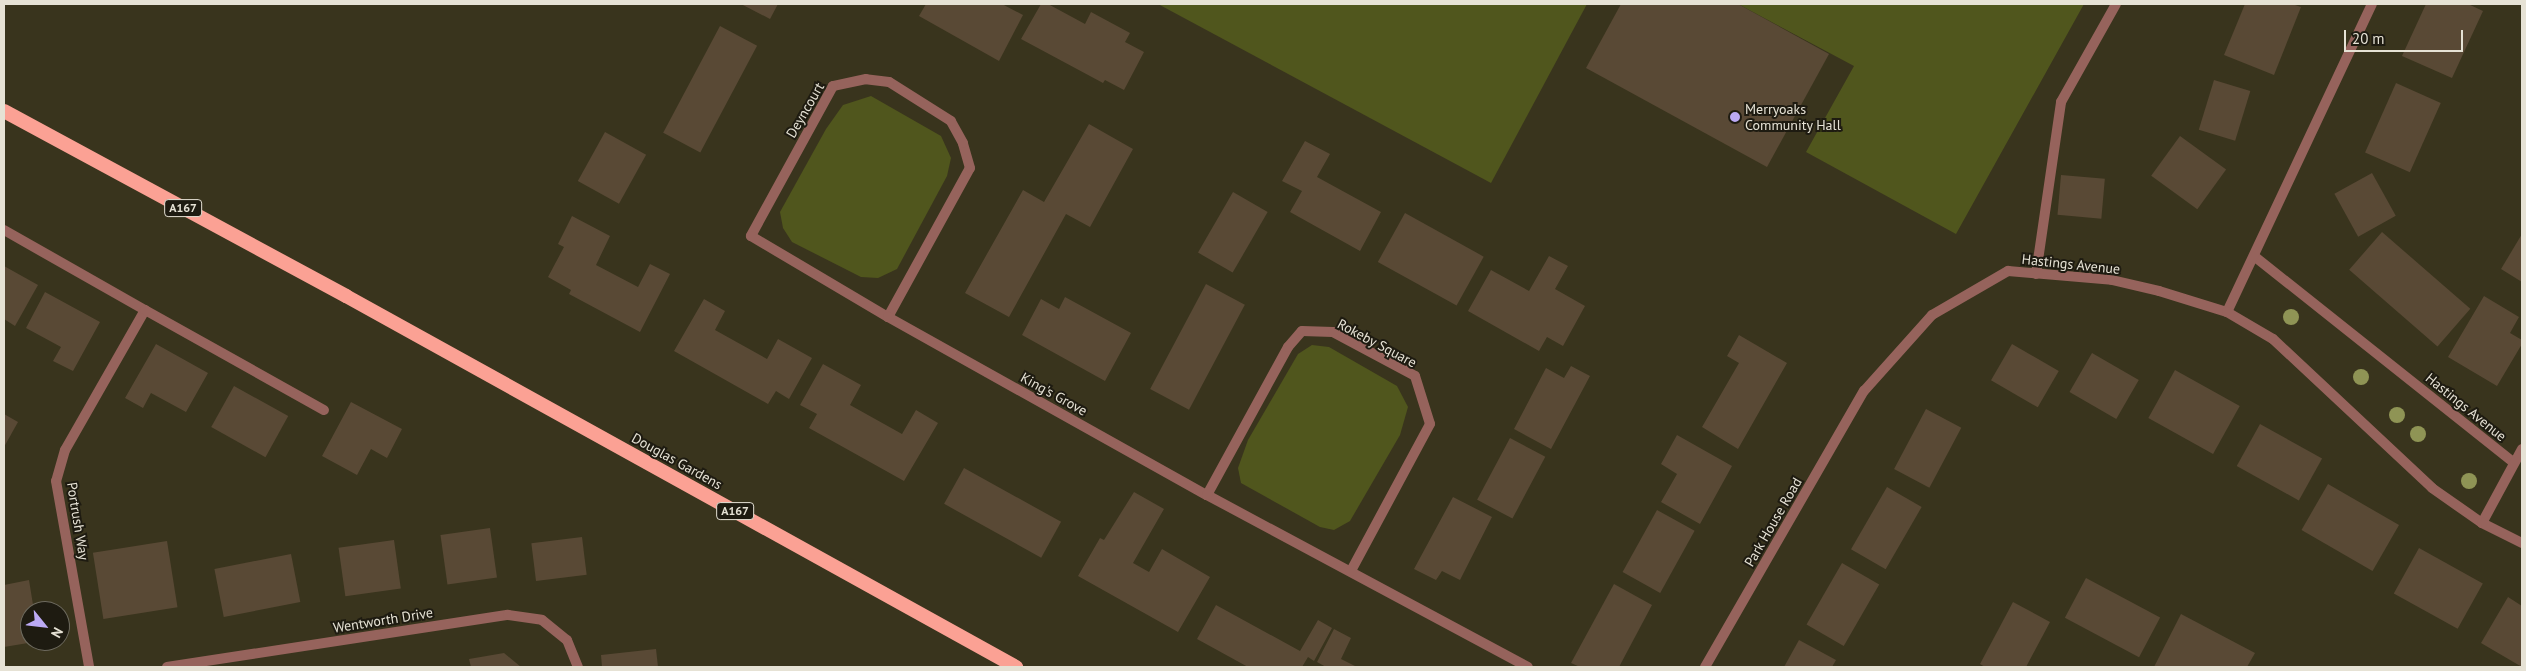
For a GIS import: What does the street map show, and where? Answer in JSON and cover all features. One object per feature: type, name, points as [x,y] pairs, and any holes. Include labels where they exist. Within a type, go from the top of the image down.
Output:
[{"type":"highway","name":"Douglas Gardens","points":[[4,110],[1016,667]]},
{"type":"street","points":[[2036,274],[2061,102],[2116,4]]},
{"type":"street","points":[[2227,312],[2372,4]]},
{"type":"street","name":"Deyncourt","points":[[866,79],[889,82],[951,121],[963,143],[970,168],[888,317],[751,236],[833,86],[866,79]]},
{"type":"street","points":[[4,230],[324,410]]},
{"type":"street","name":"Hastings Avenue","points":[[2254,256],[2514,463]]},
{"type":"street","name":"Hastings Avenue","points":[[1864,391],[1932,315],[2008,271],[2112,280],[2159,291],[2227,312],[2273,339],[2432,488],[2482,523],[2522,543]]},
{"type":"street","name":"Portrush Way","points":[[89,667],[56,481],[65,450],[144,310]]},
{"type":"street","name":"King's Grove","points":[[888,317],[1207,495],[1528,667]]},
{"type":"street","name":"Rokeby Square","points":[[1207,495],[1288,347],[1302,331],[1333,332],[1415,376],[1430,424],[1351,571]]},
{"type":"street","name":"Park House Road","points":[[1705,667],[1864,391]]},
{"type":"street","points":[[2482,523],[2522,449]]},
{"type":"street","name":"Wentworth Drive","points":[[167,667],[508,614],[542,620],[567,640],[578,667]]},
{"type":"green space","points":[[1158,4],[1587,4],[1491,183]]},
{"type":"green space","points":[[1738,4],[2084,4],[1956,234],[1806,152],[1854,66]]},
{"type":"green space","points":[[871,96],[941,136],[951,158],[947,176],[897,269],[878,278],[861,277],[792,242],[783,228],[780,212],[826,129],[843,105]]},
{"type":"green space","points":[[1312,345],[1329,347],[1397,386],[1408,407],[1400,435],[1350,521],[1334,530],[1320,527],[1241,483],[1238,468],[1248,440],[1298,354]]},
{"type":"building","points":[[741,4],[778,4],[770,19]]},
{"type":"building","points":[[926,4],[1002,4],[1023,15],[999,61],[919,16]]},
{"type":"building","points":[[1041,4],[1048,4],[1085,24],[1091,12],[1130,33],[1125,42],[1144,52],[1124,90],[1105,80],[1103,83],[1021,39]]},
{"type":"building","name":"Merryoaks Community Hall","points":[[1621,4],[1738,4],[1829,54],[1767,167],[1586,68]]},
{"type":"building","points":[[2245,4],[2292,4],[2301,7],[2274,75],[2224,55]]},
{"type":"building","points":[[2426,4],[2468,4],[2483,11],[2452,78],[2402,56]]},
{"type":"building","points":[[720,26],[757,46],[700,153],[663,133]]},
{"type":"building","points":[[2214,80],[2250,91],[2235,141],[2199,130]]},
{"type":"building","points":[[2396,83],[2441,103],[2410,172],[2365,152]]},
{"type":"building","points":[[1089,124],[1133,149],[1090,227],[1066,214],[1009,317],[965,293],[1023,190],[1044,202]]},
{"type":"building","points":[[605,132],[646,155],[619,204],[578,181]]},
{"type":"building","points":[[2180,136],[2226,170],[2197,209],[2151,176]]},
{"type":"building","points":[[1305,141],[1330,154],[1317,177],[1381,212],[1360,251],[1290,212],[1302,191],[1282,181]]},
{"type":"building","points":[[2372,173],[2396,216],[2358,237],[2334,194]]},
{"type":"building","points":[[2061,175],[2105,179],[2101,219],[2058,215]]},
{"type":"building","points":[[1233,192],[1268,212],[1233,273],[1198,253]]},
{"type":"building","points":[[1405,213],[1484,257],[1457,306],[1378,262]]},
{"type":"building","points":[[572,216],[610,236],[596,265],[638,287],[650,264],[670,274],[640,332],[569,294],[571,290],[548,277],[564,247],[558,244]]},
{"type":"building","points":[[2382,232],[2470,309],[2437,346],[2349,270]]},
{"type":"building","points":[[2522,234],[2522,282],[2501,269]]},
{"type":"building","points":[[1549,256],[1568,266],[1555,289],[1585,306],[1563,346],[1547,337],[1539,351],[1468,311],[1491,270],[1529,291]]},
{"type":"building","points":[[4,266],[38,285],[15,326],[4,319]]},
{"type":"building","points":[[1206,284],[1245,305],[1189,410],[1150,389]]},
{"type":"building","points":[[45,292],[100,322],[73,371],[53,361],[61,347],[26,328]]},
{"type":"building","points":[[2484,296],[2519,317],[2510,333],[2522,340],[2522,344],[2497,386],[2448,357]]},
{"type":"building","points":[[1065,297],[1131,333],[1105,381],[1022,335],[1041,299],[1059,309]]},
{"type":"building","points":[[704,299],[725,311],[715,330],[767,359],[778,339],[812,358],[789,399],[776,391],[768,404],[674,351]]},
{"type":"building","points":[[1739,335],[1787,363],[1738,449],[1702,427],[1739,363],[1727,356]]},
{"type":"building","points":[[156,344],[208,373],[186,412],[151,393],[143,408],[125,398]]},
{"type":"building","points":[[2012,344],[2059,371],[2038,407],[1991,380]]},
{"type":"building","points":[[2092,353],[2139,380],[2116,419],[2070,392]]},
{"type":"building","points":[[823,364],[861,385],[850,405],[902,434],[916,410],[938,423],[904,481],[809,428],[817,414],[800,405]]},
{"type":"building","points":[[1571,366],[1590,376],[1551,449],[1514,429],[1546,368],[1564,378]]},
{"type":"building","points":[[2175,370],[2240,406],[2213,454],[2148,418]]},
{"type":"building","points":[[234,386],[288,416],[265,457],[211,427]]},
{"type":"building","points":[[351,402],[402,429],[387,458],[371,449],[357,475],[322,456]]},
{"type":"building","points":[[1926,409],[1961,428],[1929,488],[1894,469]]},
{"type":"building","points":[[4,414],[18,422],[4,447]]},
{"type":"building","points":[[2260,424],[2322,458],[2299,500],[2237,466]]},
{"type":"building","points":[[1677,435],[1732,466],[1700,524],[1661,502],[1677,474],[1661,464]]},
{"type":"building","points":[[1510,438],[1545,457],[1512,519],[1477,500]]},
{"type":"building","points":[[964,468],[1061,522],[1041,558],[944,504]]},
{"type":"building","points":[[2328,484],[2399,525],[2373,571],[2302,530]]},
{"type":"building","points":[[1887,487],[1922,507],[1886,569],[1851,549]]},
{"type":"building","points":[[1134,492],[1164,509],[1133,563],[1149,572],[1162,549],[1210,577],[1178,632],[1078,576],[1100,538],[1104,540]]},
{"type":"building","points":[[1453,497],[1492,517],[1460,580],[1442,571],[1436,580],[1414,569]]},
{"type":"building","points":[[1657,510],[1695,531],[1660,593],[1623,572]]},
{"type":"building","points":[[490,528],[497,578],[447,584],[440,535]]},
{"type":"building","points":[[582,537],[587,575],[536,581],[531,543]]},
{"type":"building","points":[[394,540],[401,589],[345,596],[339,548]]},
{"type":"building","points":[[167,541],[177,607],[103,619],[93,553]]},
{"type":"building","points":[[2419,548],[2483,583],[2458,629],[2394,593]]},
{"type":"building","points":[[291,554],[300,602],[224,617],[214,569]]},
{"type":"building","points":[[1842,563],[1879,584],[1844,646],[1806,624]]},
{"type":"building","points":[[2086,578],[2160,617],[2139,657],[2065,618]]},
{"type":"building","points":[[29,580],[32,601],[20,601],[20,644],[4,647],[4,585]]},
{"type":"building","points":[[1614,584],[1652,605],[1619,667],[1580,667],[1571,663]]},
{"type":"building","points":[[2508,597],[2522,606],[2522,667],[2481,643]]},
{"type":"building","points":[[2013,602],[2050,622],[2026,667],[1985,667],[1980,664]]},
{"type":"building","points":[[1216,605],[1300,651],[1318,620],[1332,628],[1314,661],[1308,657],[1302,667],[1248,667],[1197,639]]},
{"type":"building","points":[[2181,614],[2255,653],[2247,667],[2154,667]]},
{"type":"building","points":[[1334,629],[1351,638],[1341,659],[1357,667],[1326,667],[1317,662]]},
{"type":"building","points":[[1799,640],[1836,660],[1832,667],[1784,667]]},
{"type":"building","points":[[656,649],[658,667],[602,667],[601,655]]},
{"type":"building","points":[[504,653],[521,667],[471,667],[469,659]]},
{"type":"place","name":"Merryoaks Community Hall","points":[[1735,117]]}]
